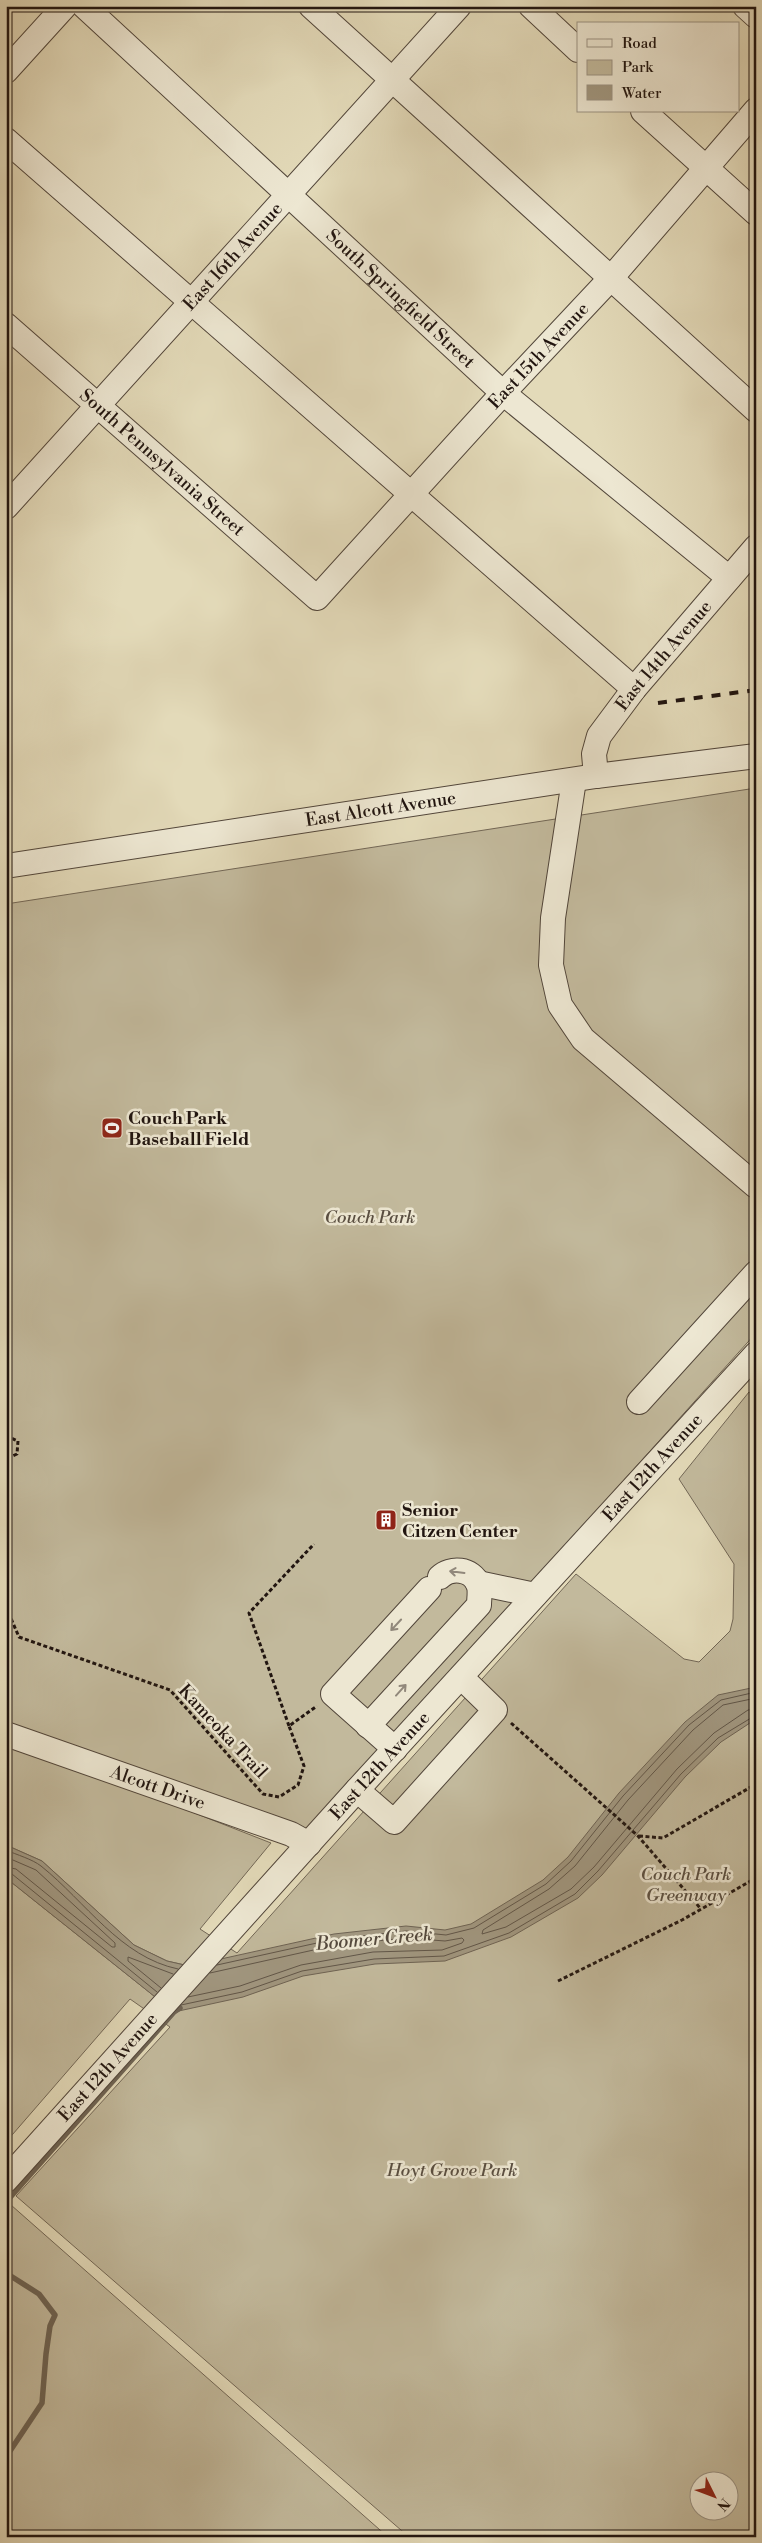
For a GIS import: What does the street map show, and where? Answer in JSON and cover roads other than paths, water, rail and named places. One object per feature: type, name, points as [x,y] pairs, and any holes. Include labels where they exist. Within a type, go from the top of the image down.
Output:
[{"type":"street","points":[[6,71],[65,6]]},
{"type":"street","name":"South Springfield Street","points":[[84,6],[503,393],[729,578]]},
{"type":"street","points":[[311,6],[612,277],[756,410]]},
{"type":"street","name":"East 16th Avenue","points":[[6,507],[459,6]]},
{"type":"street","points":[[531,6],[577,49]]},
{"type":"street","points":[[745,6],[756,16]]},
{"type":"street","name":"East 15th Avenue","points":[[317,598],[503,393],[612,277],[704,168],[756,110]]},
{"type":"street","points":[[644,112],[704,168],[756,212]]},
{"type":"street","points":[[6,140],[634,689]]},
{"type":"street","name":"South Pennsylvania Street","points":[[6,325],[317,598]]},
{"type":"street","name":"East 14th Avenue","points":[[756,547],[634,689],[599,736],[585,778],[553,918],[551,964],[560,1004],[583,1038],[756,1186]]},
{"type":"street","name":"East Alcott Avenue","points":[[6,866],[585,778],[756,756]]},
{"type":"street","points":[[639,1402],[756,1273]]},
{"type":"street","name":"East 12th Avenue","points":[[7,2177],[357,1790],[756,1354]]},
{"type":"street","points":[[395,1749],[333,1694],[434,1583],[448,1571],[458,1570],[471,1574],[478,1594],[516,1616]]},
{"type":"street","points":[[478,1594],[535,1595]]},
{"type":"street","points":[[368,1726],[478,1594]]},
{"type":"street","points":[[357,1790],[394,1822],[495,1710],[460,1677]]},
{"type":"street","name":"Alcott Drive","points":[[6,1734],[291,1834],[309,1844]]},
{"type":"water","name":"Boomer Creek","points":[[756,1687],[756,1719],[721,1742],[685,1777],[602,1875],[578,1898],[511,1937],[445,1961],[375,1964],[303,1976],[243,1997],[174,2012],[6,1878],[6,1845],[42,1861],[134,1945],[167,1961],[189,1966],[334,1934],[406,1926],[445,1930],[471,1924],[543,1880],[568,1857],[619,1793],[685,1722],[718,1695]]},
{"type":"waterway","points":[[6,2202],[174,2012],[180,2008]]},
{"type":"waterway","points":[[6,2273],[39,2294],[55,2315],[50,2326],[42,2403],[6,2457]]},
{"type":"railway","points":[[658,703],[756,690]]},
{"type":"place","name":"Couch Park Baseball Field","points":[[112,1128]]},
{"type":"place","name":"Senior Citzen Center","points":[[386,1520]]},
{"type":"park label","name":"Couch Park","points":[[370,1217]]},
{"type":"park label","name":"Couch Park Greenway","points":[[686,1884]]},
{"type":"park label","name":"Hoyt Grove Park","points":[[452,2170]]}]
